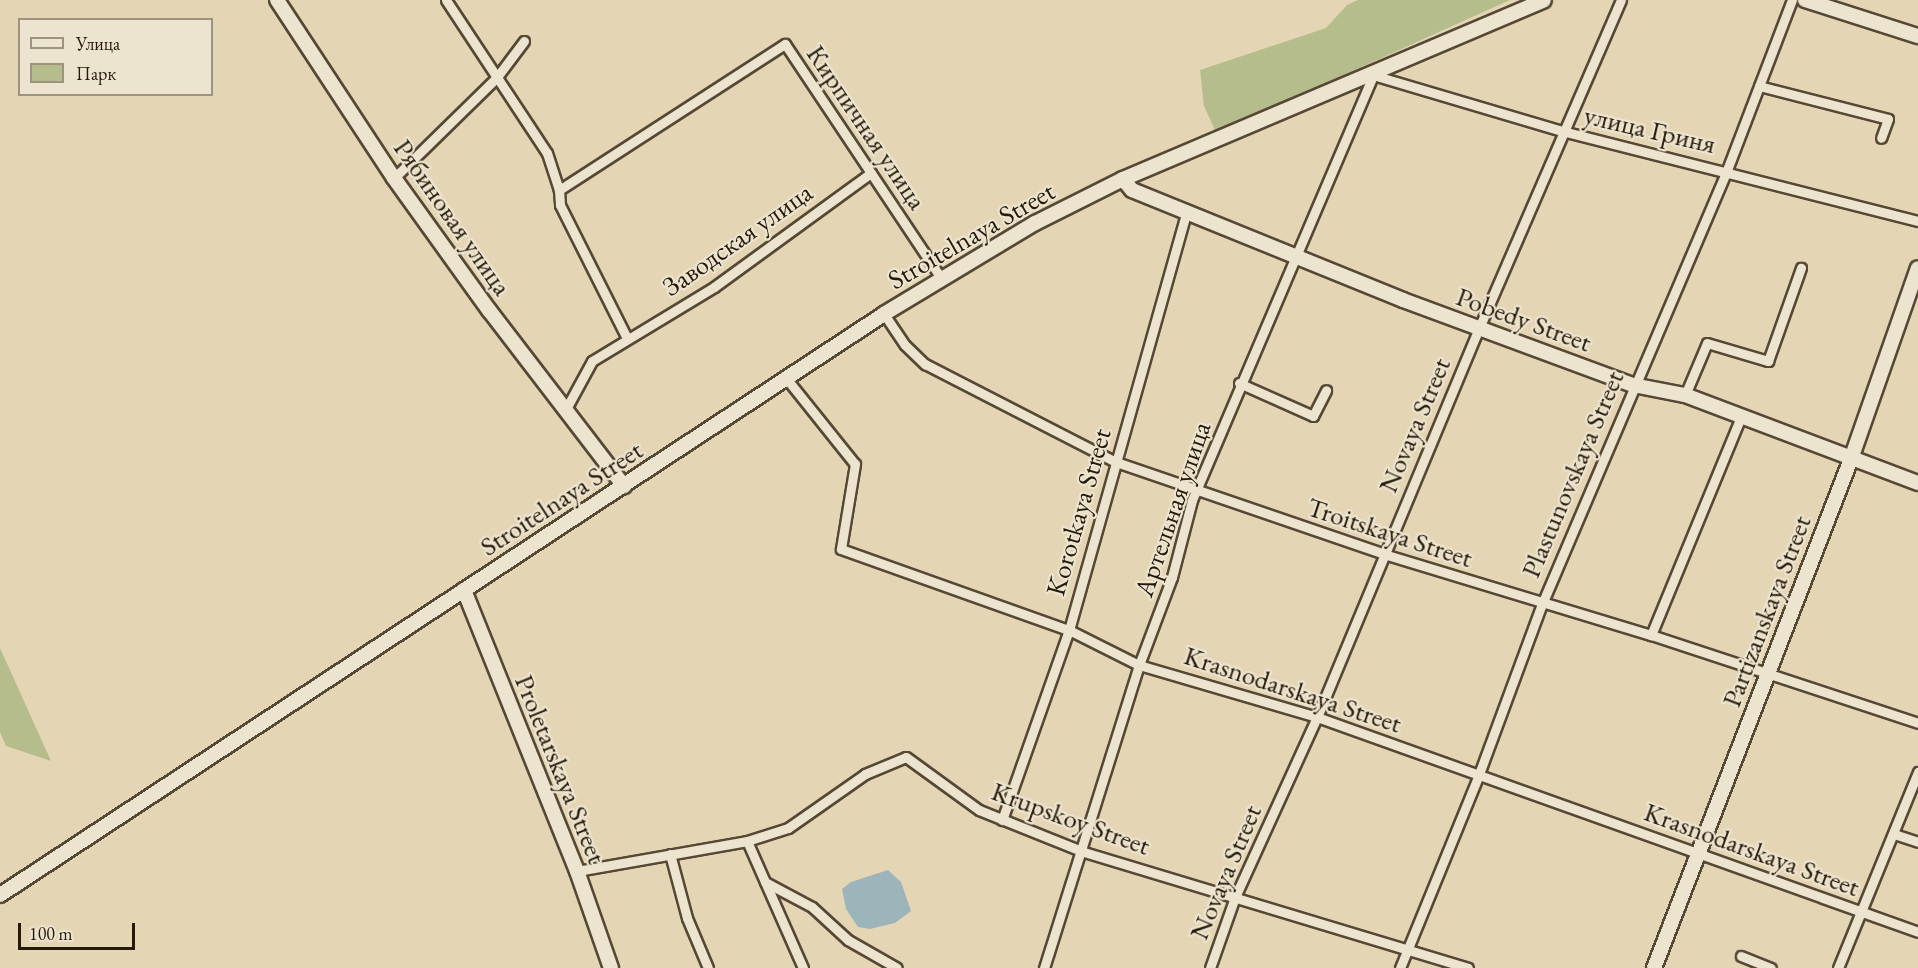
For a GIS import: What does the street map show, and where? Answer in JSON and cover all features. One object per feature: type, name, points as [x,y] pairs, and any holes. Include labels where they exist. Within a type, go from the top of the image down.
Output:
[{"type":"street","name":"Рябиновая улица","points":[[277,0],[394,178],[489,310],[567,407],[624,486]]},
{"type":"street","points":[[446,0],[547,153],[559,190],[560,205],[627,338]]},
{"type":"street","name":"Stroitelnaya Street","points":[[0,895],[884,314],[1035,223],[1123,179],[1373,75],[1544,0]]},
{"type":"street","name":"Novaya Street","points":[[1210,968],[1235,897],[1317,717],[1479,328],[1566,132],[1621,0]]},
{"type":"street","name":"Plastunovskaya Street","points":[[1400,968],[1479,774],[1542,604],[1726,170],[1792,0]]},
{"type":"street","points":[[1805,0],[1918,36]]},
{"type":"street","points":[[394,178],[497,77],[524,40]]},
{"type":"street","name":"Кирпичная улица","points":[[559,190],[786,44],[942,279]]},
{"type":"street","name":"улица Гриня","points":[[1373,75],[1566,132],[1726,170],[1918,221]]},
{"type":"street","name":"Артельная улица","points":[[1044,968],[1084,852],[1139,664],[1172,577],[1192,500],[1199,491],[1239,383],[1373,75]]},
{"type":"street","points":[[1759,86],[1888,119],[1881,138]]},
{"type":"street","name":"Заводская улица","points":[[567,407],[592,361],[714,286],[870,173]]},
{"type":"street","name":"Pobedy Street","points":[[1123,179],[1132,190],[1186,213],[1479,328],[1633,385],[1685,395],[1918,483]]},
{"type":"street","name":"Korotkaya Street","points":[[1002,820],[1069,630],[1186,213]]},
{"type":"street","points":[[1685,395],[1707,343],[1768,361],[1801,268]]},
{"type":"street","name":"Partizanskaya Street","points":[[1654,968],[1696,854],[1851,459],[1918,268]]},
{"type":"street","name":"Troitskaya Street","points":[[884,314],[905,345],[925,364],[1116,462],[1384,554],[1542,604],[1651,635],[1918,723]]},
{"type":"street","name":"Krasnodarskaya Street","points":[[786,378],[855,464],[841,549],[1069,630],[1139,664],[1317,717],[1918,932]]},
{"type":"street","points":[[1239,383],[1313,416],[1326,390]]},
{"type":"street","points":[[1651,635],[1741,417]]},
{"type":"street","name":"Proletarskaya Street","points":[[464,590],[577,871],[611,968]]},
{"type":"street","name":"Krupskoy Street","points":[[577,871],[747,841],[788,828],[865,774],[906,757],[958,796],[1002,820],[1084,852],[1468,968]]},
{"type":"street","points":[[1838,968],[1863,912],[1918,772]]},
{"type":"street","points":[[1894,834],[1918,842]]},
{"type":"street","points":[[747,841],[802,968]]},
{"type":"street","points":[[670,854],[687,918],[708,968]]},
{"type":"street","points":[[765,882],[812,907],[848,940],[897,968]]},
{"type":"street","points":[[1741,956],[1771,968]]},
{"type":"green space","points":[[1358,0],[1510,0],[1237,123],[1215,130],[1204,106],[1200,70],[1326,28],[1347,5]]},
{"type":"green space","points":[[0,648],[51,761],[6,746],[0,732]]},
{"type":"water","points":[[888,870],[901,882],[911,911],[895,923],[870,929],[858,927],[846,909],[842,889],[851,882]]}]
